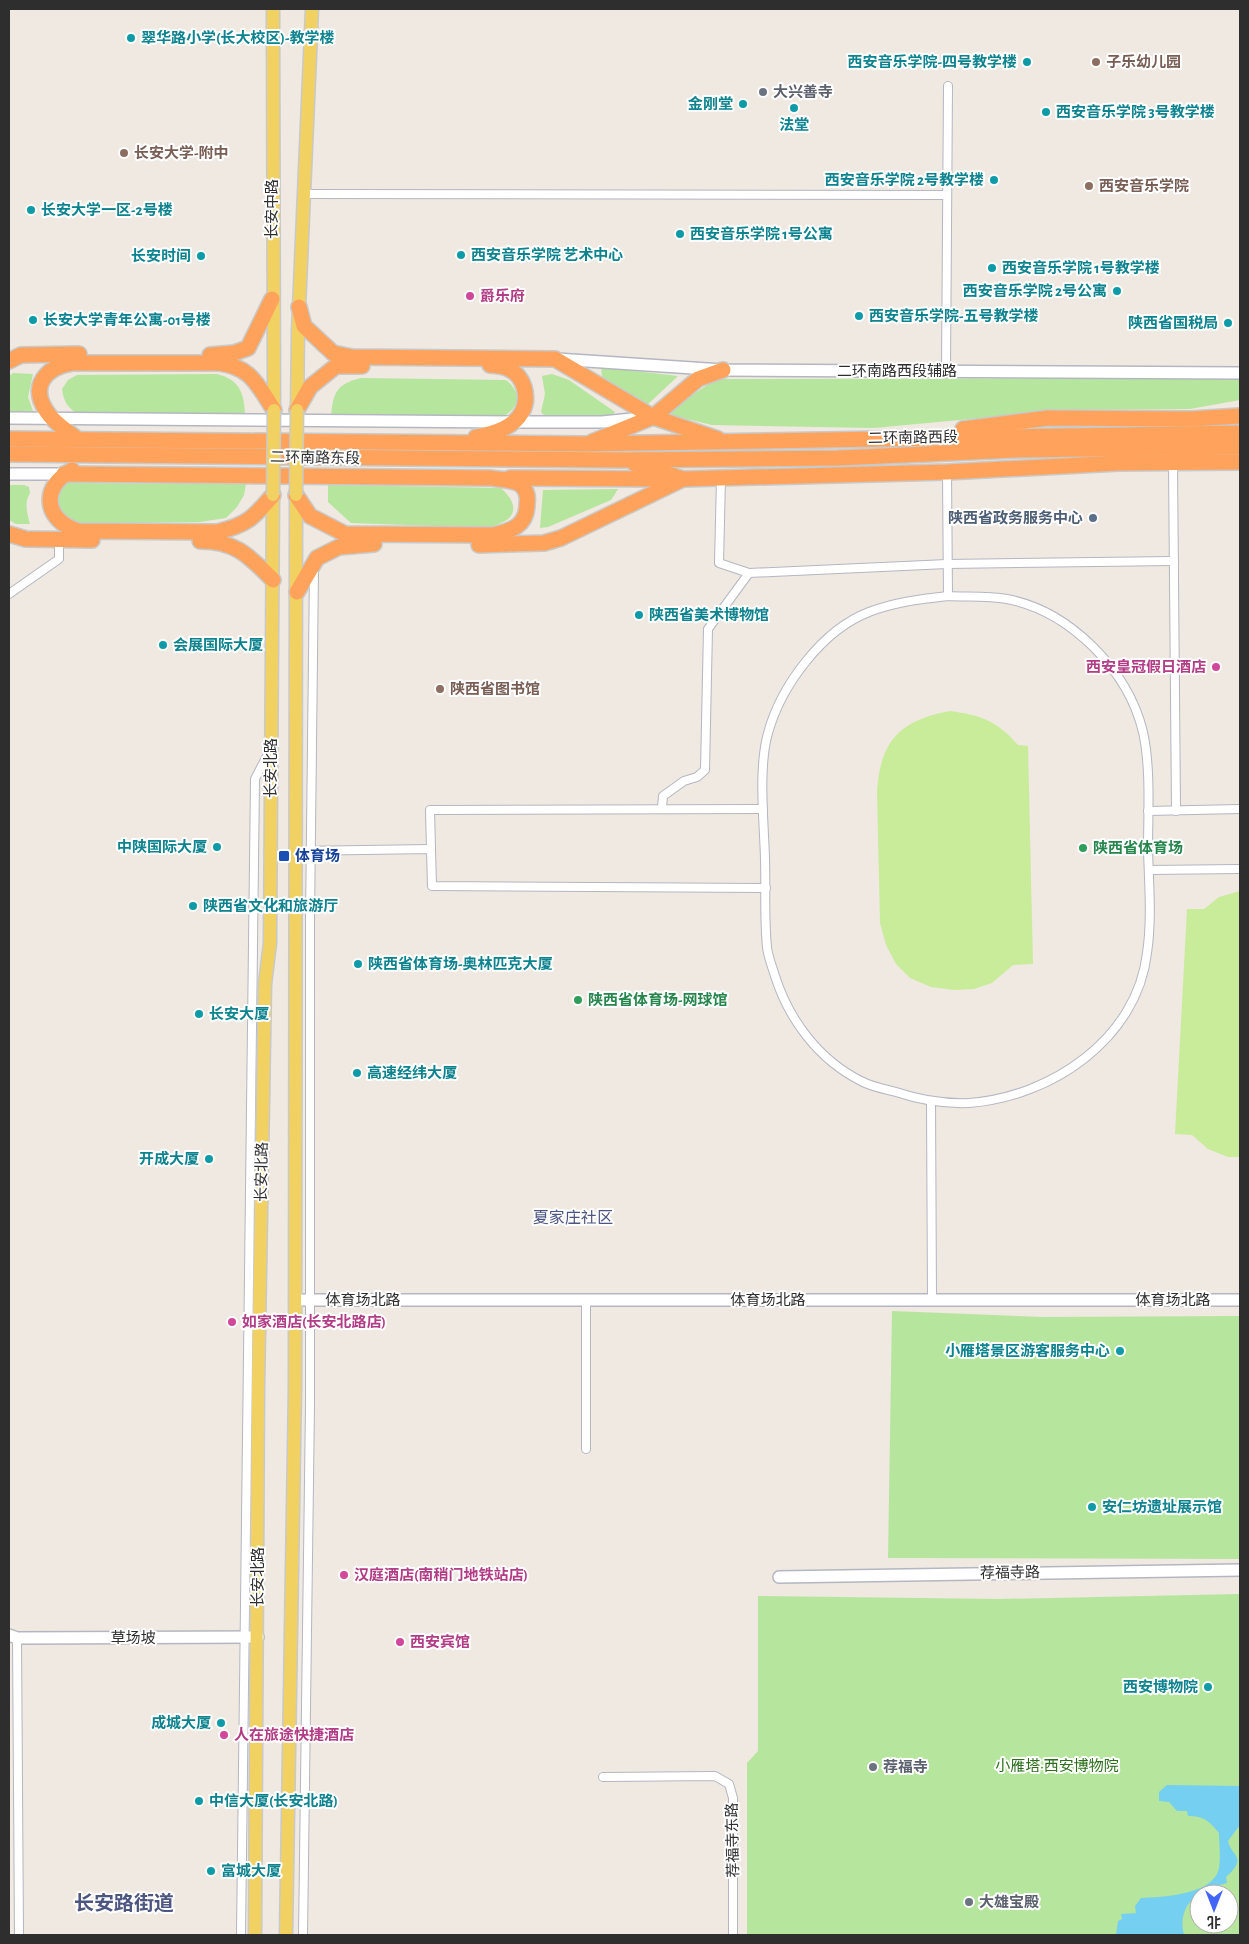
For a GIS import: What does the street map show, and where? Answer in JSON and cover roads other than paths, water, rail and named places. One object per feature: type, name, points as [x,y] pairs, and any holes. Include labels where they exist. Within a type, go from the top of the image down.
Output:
[{"type":"highway","points":[[13,357],[218,355],[234,352],[248,348],[272,299]]},
{"type":"highway","points":[[299,307],[304,326],[333,352],[352,357],[555,359],[653,417],[731,443]]},
{"type":"highway","points":[[73,435],[53,419],[41,402],[40,384],[51,369],[72,363],[219,363],[236,365],[253,380],[274,410]]},
{"type":"highway","points":[[297,410],[310,387],[336,366],[490,365],[509,368],[522,379],[526,398],[522,412],[512,422],[497,432],[451,443]]},
{"type":"highway","points":[[586,444],[653,417],[698,379],[723,370]]},
{"type":"highway","points":[[886,438],[1048,418],[1191,419],[1240,416]]},
{"type":"highway","points":[[9,430],[73,435]]},
{"type":"highway","name":"二环南路西段","points":[[621,460],[838,458],[1015,443],[1240,433]]},
{"type":"highway","name":"二环南路东段","points":[[9,439],[73,435],[586,444]]},
{"type":"highway","name":"二环南路西段","points":[[586,444],[731,443],[886,438],[1015,443],[1240,447]]},
{"type":"highway","name":"二环南路东段","points":[[9,454],[621,460]]},
{"type":"highway","points":[[106,455],[64,474],[51,492],[49,502],[52,512],[67,528],[78,531],[218,532],[238,527],[246,522],[274,495]]},
{"type":"highway","points":[[838,458],[1119,463],[1240,462]]},
{"type":"highway","points":[[621,460],[684,479]]},
{"type":"highway","points":[[64,474],[684,479],[947,472],[1119,463]]},
{"type":"highway","points":[[296,495],[310,516],[345,534],[493,535],[510,532],[522,524],[527,511],[528,496],[522,486],[512,481],[491,478]]},
{"type":"highway","points":[[297,592],[317,558],[339,547],[356,544],[544,543],[561,538],[684,479]]},
{"type":"highway","points":[[9,534],[26,539],[218,542],[235,546],[248,554],[273,580]]},
{"type":"main road","name":"长安中路","points":[[273,9],[272,299],[275,330],[274,410]]},
{"type":"main road","name":"长安中路","points":[[297,410],[299,307],[312,9]]},
{"type":"main road","name":"长安北路","points":[[255,1935],[258,1378],[265,984],[270,943],[274,410]]},
{"type":"main road","name":"长安北路","points":[[286,1935],[295,1300],[297,410]]},
{"type":"street","points":[[946,371],[948,86]]},
{"type":"street","points":[[304,194],[947,195]]},
{"type":"street","name":"二环南路西段辅路","points":[[555,359],[723,370],[1240,373]]},
{"type":"street","points":[[9,418],[602,422],[653,417]]},
{"type":"street","points":[[1174,463],[1176,811]]},
{"type":"street","points":[[947,472],[946,564],[948,596]]},
{"type":"street","points":[[9,474],[64,474]]},
{"type":"street","points":[[721,478],[719,563],[749,573],[946,564],[1174,561]]},
{"type":"street","points":[[9,594],[59,558],[59,540]]},
{"type":"street","points":[[303,1935],[310,1300],[314,562]]},
{"type":"street","points":[[662,808],[663,796],[684,781],[696,777],[705,770],[708,629],[749,573]]},
{"type":"street","points":[[948,596],[1009,599],[1058,618],[1088,641],[1112,667],[1129,697],[1143,731],[1148,811],[1148,953],[1142,978],[1130,1008],[1104,1043],[1077,1065],[1042,1084],[1002,1098],[970,1103],[931,1101],[862,1082],[825,1056],[797,1026],[779,989],[767,950],[763,808],[767,735],[781,700],[812,653],[832,636],[866,613],[908,600],[948,596]]},
{"type":"street","points":[[241,1935],[243,1637],[256,779],[272,748]]},
{"type":"street","points":[[763,808],[430,810],[432,886],[766,888]]},
{"type":"street","points":[[1148,811],[1240,808]]},
{"type":"street","points":[[296,851],[431,850]]},
{"type":"street","points":[[1148,870],[1240,868]]},
{"type":"street","points":[[931,1101],[932,1299]]},
{"type":"street","name":"体育场北路","points":[[295,1300],[1240,1300]]},
{"type":"street","points":[[586,1300],[586,1449]]},
{"type":"street","name":"荐福寺路","points":[[779,1577],[1240,1570]]},
{"type":"street","points":[[13,1636],[19,1935]]},
{"type":"street","name":"草场坡","points":[[13,1636],[258,1637]]},
{"type":"street","name":"荐福寺东路","points":[[602,1777],[715,1776],[729,1784],[733,1798],[733,1935]]},
{"type":"water","points":[[1167,1785],[1240,1786],[1240,1825],[1228,1841],[1238,1861],[1226,1877],[1227,1883],[1208,1884],[1215,1877],[1219,1868],[1219,1833],[1206,1820],[1188,1816],[1187,1811],[1177,1811],[1169,1802],[1159,1801],[1159,1792]]},
{"type":"water","points":[[1189,1892],[1189,1904],[1182,1924],[1184,1935],[1116,1935],[1118,1921],[1122,1919],[1121,1914],[1136,1913],[1135,1906],[1141,1898]]},
{"type":"place","name":"翠华路小学(长大校区)-教学楼","points":[[131,38]]},
{"type":"place","name":"西安音乐学院-四号教学楼","points":[[1027,62]]},
{"type":"place","name":"子乐幼儿园","points":[[1096,62]]},
{"type":"place","name":"大兴善寺","points":[[763,92]]},
{"type":"place","name":"金刚堂","points":[[743,104]]},
{"type":"place","name":"法堂","points":[[794,108]]},
{"type":"place","name":"西安音乐学院 3号教学楼","points":[[1046,112]]},
{"type":"place","name":"长安大学-附中","points":[[124,153]]},
{"type":"place","name":"西安音乐学院 2号教学楼","points":[[994,180]]},
{"type":"place","name":"西安音乐学院","points":[[1089,186]]},
{"type":"place","name":"长安大学一区-2号楼","points":[[31,210]]},
{"type":"place","name":"西安音乐学院 1号公寓","points":[[680,234]]},
{"type":"place","name":"西安音乐学院 艺术中心","points":[[461,255]]},
{"type":"place","name":"长安时间","points":[[201,256]]},
{"type":"place","name":"西安音乐学院 1号教学楼","points":[[992,268]]},
{"type":"place","name":"西安音乐学院 2号公寓","points":[[1117,291]]},
{"type":"place","name":"爵乐府","points":[[470,296]]},
{"type":"place","name":"西安音乐学院-五号教学楼","points":[[859,316]]},
{"type":"place","name":"长安大学青年公寓-01号楼","points":[[33,320]]},
{"type":"place","name":"陕西省国税局","points":[[1228,323]]},
{"type":"place","name":"陕西省政务服务中心","points":[[1093,518]]},
{"type":"place","name":"陕西省美术博物馆","points":[[639,615]]},
{"type":"place","name":"会展国际大厦","points":[[163,645]]},
{"type":"place","name":"西安皇冠假日酒店","points":[[1216,667]]},
{"type":"place","name":"陕西省图书馆","points":[[440,689]]},
{"type":"place","name":"中陕国际大厦","points":[[217,847]]},
{"type":"place","name":"陕西省体育场","points":[[1083,848]]},
{"type":"place","name":"体育场","points":[[284,856]]},
{"type":"place","name":"陕西省文化和旅游厅","points":[[193,906]]},
{"type":"place","name":"陕西省体育场-奥林匹克大厦","points":[[358,964]]},
{"type":"place","name":"陕西省体育场-网球馆","points":[[578,1000]]},
{"type":"place","name":"长安大厦","points":[[199,1014]]},
{"type":"place","name":"高速经纬大厦","points":[[357,1073]]},
{"type":"place","name":"开成大厦","points":[[209,1159]]},
{"type":"place","name":"如家酒店(长安北路店)","points":[[232,1322]]},
{"type":"place","name":"小雁塔景区游客服务中心","points":[[1120,1351]]},
{"type":"place","name":"安仁坊遗址展示馆","points":[[1092,1507]]},
{"type":"place","name":"汉庭酒店(南稍门地铁站店)","points":[[344,1575]]},
{"type":"place","name":"西安宾馆","points":[[400,1642]]},
{"type":"place","name":"西安博物院","points":[[1208,1687]]},
{"type":"place","name":"成城大厦","points":[[221,1723]]},
{"type":"place","name":"人在旅途快捷酒店","points":[[224,1735]]},
{"type":"place","name":"荐福寺","points":[[873,1767]]},
{"type":"place","name":"中信大厦(长安北路)","points":[[199,1801]]},
{"type":"place","name":"富城大厦","points":[[211,1871]]},
{"type":"place","name":"大雄宝殿","points":[[969,1902]]},
{"type":"district","name":"夏家庄社区","points":[[573,1218]]},
{"type":"district","name":"长安路街道","points":[[124,1904]]},
{"type":"park label","name":"小雁塔·西安博物院","points":[[1057,1766]]}]
